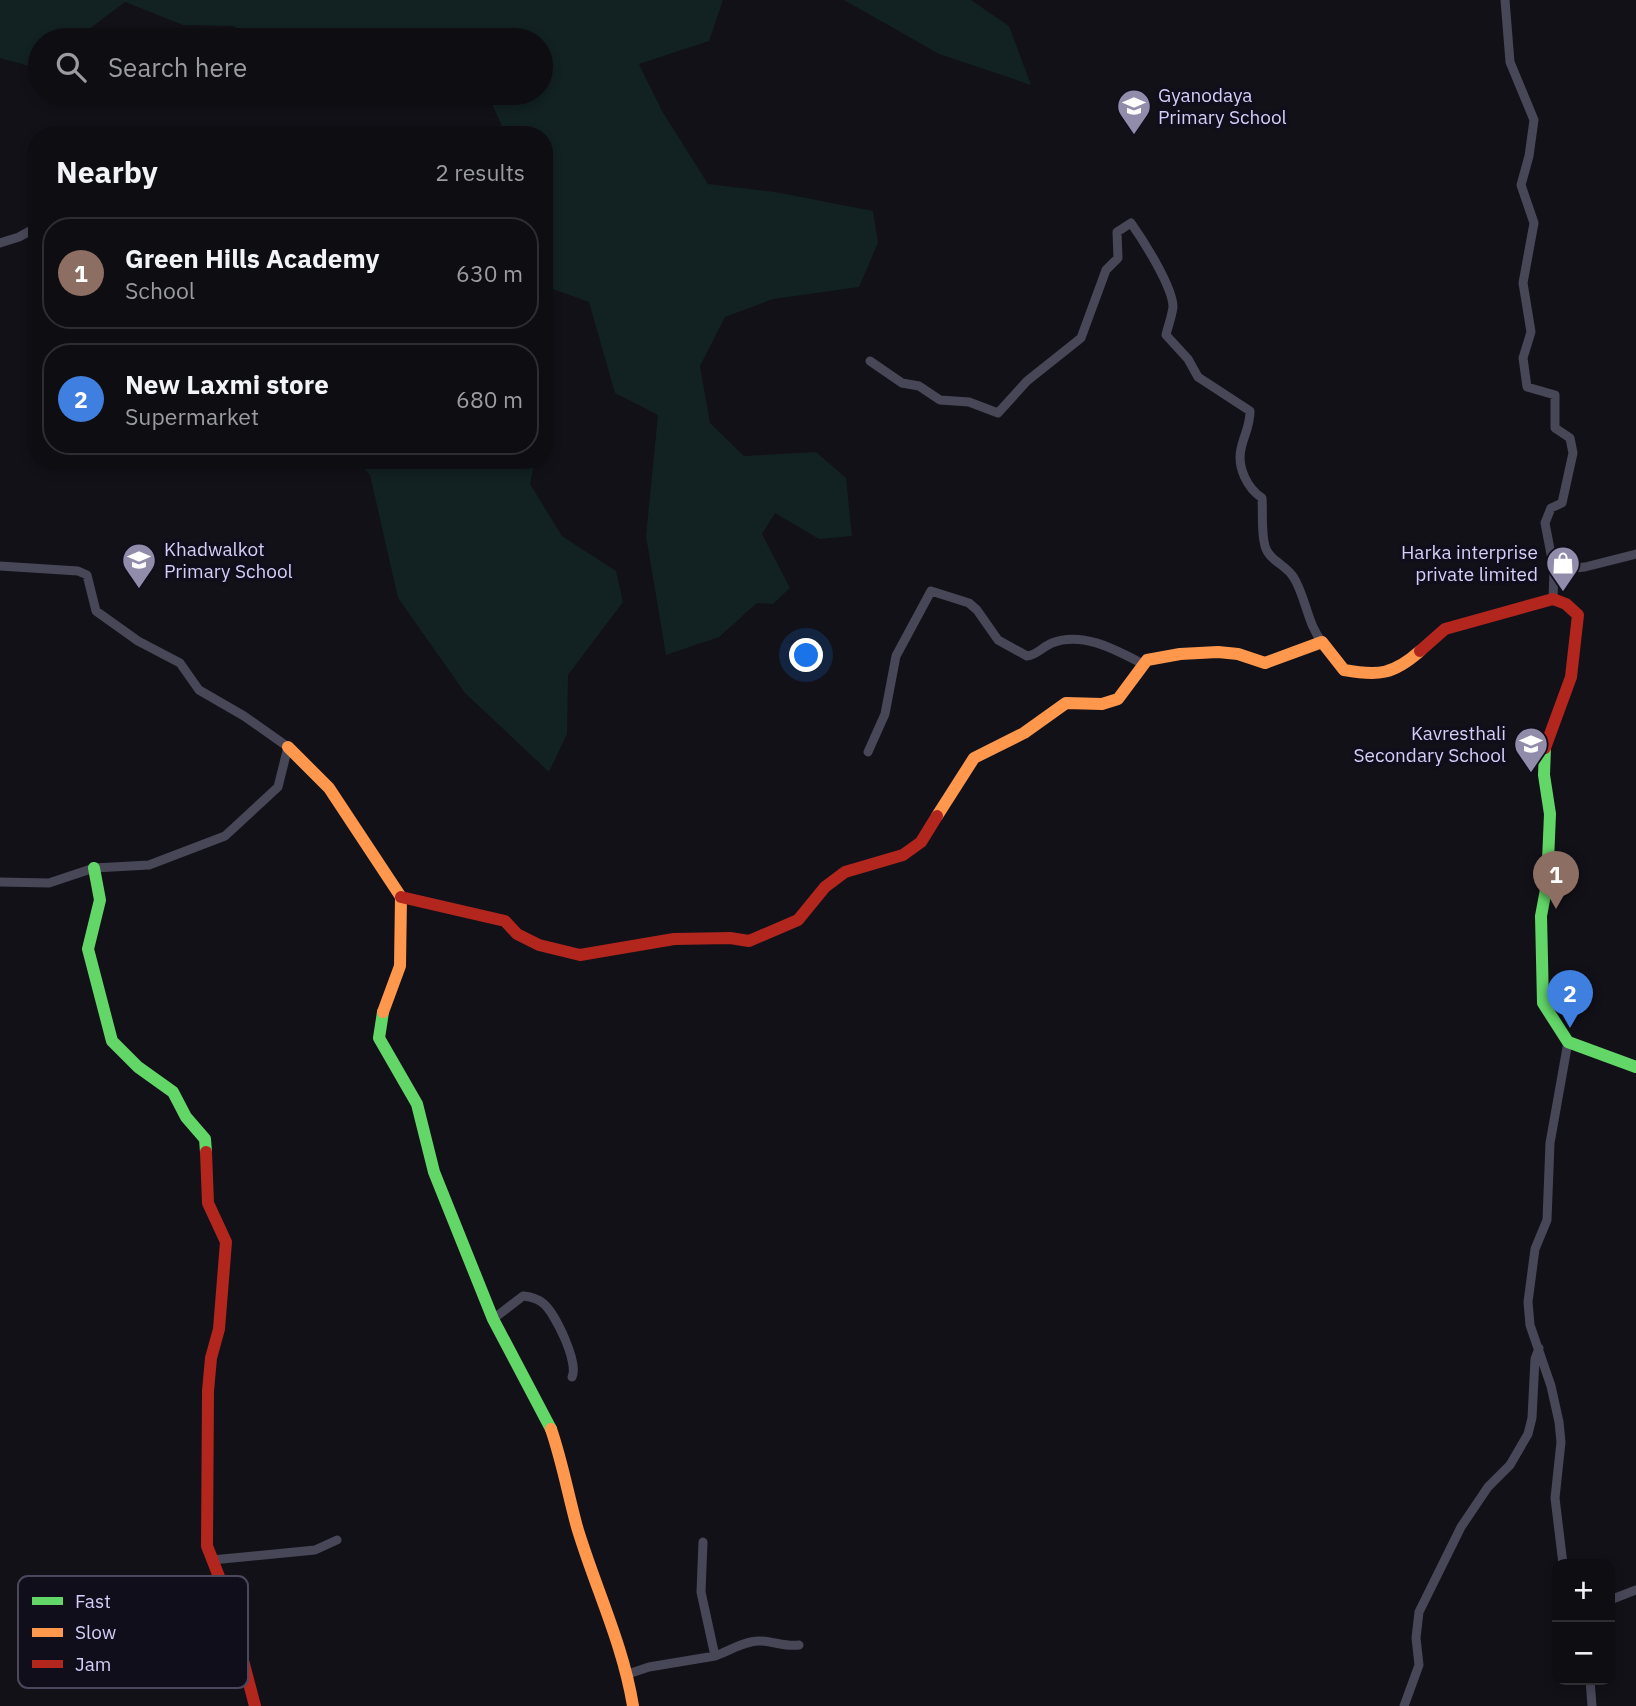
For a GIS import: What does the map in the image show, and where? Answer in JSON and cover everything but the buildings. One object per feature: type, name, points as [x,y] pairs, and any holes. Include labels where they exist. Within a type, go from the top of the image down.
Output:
[{"type":"street","points":[[1505,0],[1510,62],[1534,120],[1530,156],[1521,185],[1534,223],[1523,283],[1531,332],[1523,358],[1527,387],[1555,395],[1555,428],[1570,438],[1573,453],[1562,503],[1551,508],[1545,523],[1554,570],[1553,599]]},
{"type":"street","points":[[870,361],[902,383],[919,386],[940,400],[969,402],[998,413],[1027,381],[1081,338],[1106,270],[1118,258],[1117,232],[1131,223],[1151,251],[1170,294],[1173,306],[1166,335],[1188,359],[1198,377],[1250,411],[1250,426],[1240,450],[1244,478],[1253,492],[1262,498],[1264,545],[1270,556],[1292,575],[1306,604],[1311,625],[1344,670],[1373,675],[1402,667],[1445,629],[1553,599],[1566,604],[1578,615],[1571,677],[1545,742],[1544,775],[1550,814],[1547,884],[1541,916],[1543,1003],[1568,1042],[1636,1067]]},
{"type":"street","points":[[0,243],[28,232]]},
{"type":"street","points":[[1554,570],[1585,567],[1636,554]]},
{"type":"street","points":[[0,566],[64,570],[87,575],[96,611],[138,641],[180,663],[199,690],[244,716],[288,747],[329,788],[401,897],[400,966],[384,1002],[379,1038],[417,1104],[434,1171],[493,1319],[548,1420],[565,1471],[577,1526],[628,1674],[633,1706]]},
{"type":"street","points":[[869,752],[885,714],[895,656],[931,591],[969,603],[998,640],[1027,656],[1052,643],[1081,640],[1107,646],[1143,664]]},
{"type":"street","points":[[401,897],[505,921],[517,934],[539,946],[580,955],[674,939],[730,938],[749,941],[798,920],[825,887],[845,872],[903,855],[921,842],[974,758],[1024,733],[1066,704],[1079,701],[1102,704],[1118,699],[1143,664],[1156,657],[1222,653],[1240,654],[1265,663],[1322,642]]},
{"type":"street","points":[[0,882],[49,883],[94,868],[149,865],[225,836],[278,787],[288,747]]},
{"type":"street","points":[[94,868],[100,900],[89,956],[112,1041],[138,1067],[173,1092],[186,1117],[205,1139],[208,1203],[226,1242],[219,1329],[211,1358],[208,1391],[208,1546],[218,1576]]},
{"type":"street","points":[[1562,1559],[1555,1498],[1561,1442],[1559,1422],[1531,1325],[1528,1302],[1535,1249],[1547,1220],[1550,1143],[1568,1042]]},
{"type":"street","points":[[493,1319],[523,1296],[544,1304],[558,1325],[575,1365],[572,1377]]},
{"type":"street","points":[[1404,1706],[1419,1665],[1416,1638],[1419,1612],[1461,1527],[1488,1487],[1515,1458],[1528,1434],[1532,1418],[1535,1359],[1539,1348]]},
{"type":"street","points":[[212,1560],[315,1550],[338,1540]]},
{"type":"street","points":[[703,1542],[701,1592],[715,1656]]},
{"type":"street","points":[[1615,1598],[1636,1591]]},
{"type":"street","points":[[628,1674],[649,1667],[715,1656],[745,1642],[760,1641],[790,1647],[799,1645]]},
{"type":"street","points":[[248,1679],[255,1706]]},
{"type":"street","points":[[1590,1685],[1592,1706]]},
{"type":"shaded area","points":[[0,0],[723,0],[709,41],[639,64],[662,111],[708,184],[775,192],[873,211],[878,243],[859,287],[773,299],[725,317],[700,366],[710,423],[744,456],[816,452],[846,478],[852,536],[819,539],[775,513],[762,534],[790,588],[773,604],[757,603],[719,637],[666,655],[646,536],[658,415],[615,393],[589,302],[553,289],[553,126],[502,126],[492,105],[553,105],[553,28],[237,28],[183,25],[125,2],[91,28],[28,28],[28,66],[0,58]]},
{"type":"shaded area","points":[[844,0],[971,0],[1009,26],[1031,85],[939,54]]},
{"type":"shaded area","points":[[364,469],[533,469],[530,484],[562,536],[616,571],[623,602],[568,675],[567,734],[549,772],[465,693],[398,598],[370,475]]},
{"type":"traffic: fast","points":[[1545,748],[1544,775],[1550,814],[1547,884],[1541,916],[1543,1003],[1568,1042],[1636,1067]]},
{"type":"traffic: fast","points":[[94,868],[100,900],[88,949],[112,1041],[138,1067],[173,1092],[186,1117],[205,1139],[206,1152]]},
{"type":"traffic: fast","points":[[383,1012],[379,1038],[417,1104],[434,1172],[493,1319],[551,1429]]},
{"type":"traffic: slow","points":[[937,816],[974,758],[1024,733],[1066,703],[1102,704],[1118,699],[1147,660],[1180,654],[1218,652],[1238,654],[1265,663],[1322,642],[1344,670],[1376,673],[1402,665],[1420,651]]},
{"type":"traffic: slow","points":[[288,747],[329,788],[401,897],[400,966],[383,1012]]},
{"type":"traffic: slow","points":[[551,1429],[577,1527],[623,1660],[633,1706]]},
{"type":"traffic: jam","points":[[1420,651],[1445,629],[1553,599],[1566,604],[1578,615],[1571,677],[1545,748]]},
{"type":"traffic: jam","points":[[401,897],[505,921],[517,934],[539,945],[580,955],[674,939],[730,938],[749,941],[798,920],[825,887],[845,872],[903,855],[921,842],[937,816]]},
{"type":"traffic: jam","points":[[206,1152],[208,1203],[226,1242],[219,1329],[211,1358],[208,1391],[207,1546],[219,1576]]},
{"type":"traffic: jam","points":[[248,1679],[255,1706]]},
{"type":"place","name":"Gyanodaya Primary School","points":[[1134,136]]},
{"type":"place","name":"Khadwalkot Primary School","points":[[139,590]]},
{"type":"place","name":"Harka interprise private limited","points":[[1563,593]]},
{"type":"place","name":"Kavresthali Secondary School","points":[[1531,774]]},
{"type":"place","name":"Green Hills Academy","points":[[1556,909]]},
{"type":"place","name":"New Laxmi store","points":[[1570,1028]]}]
